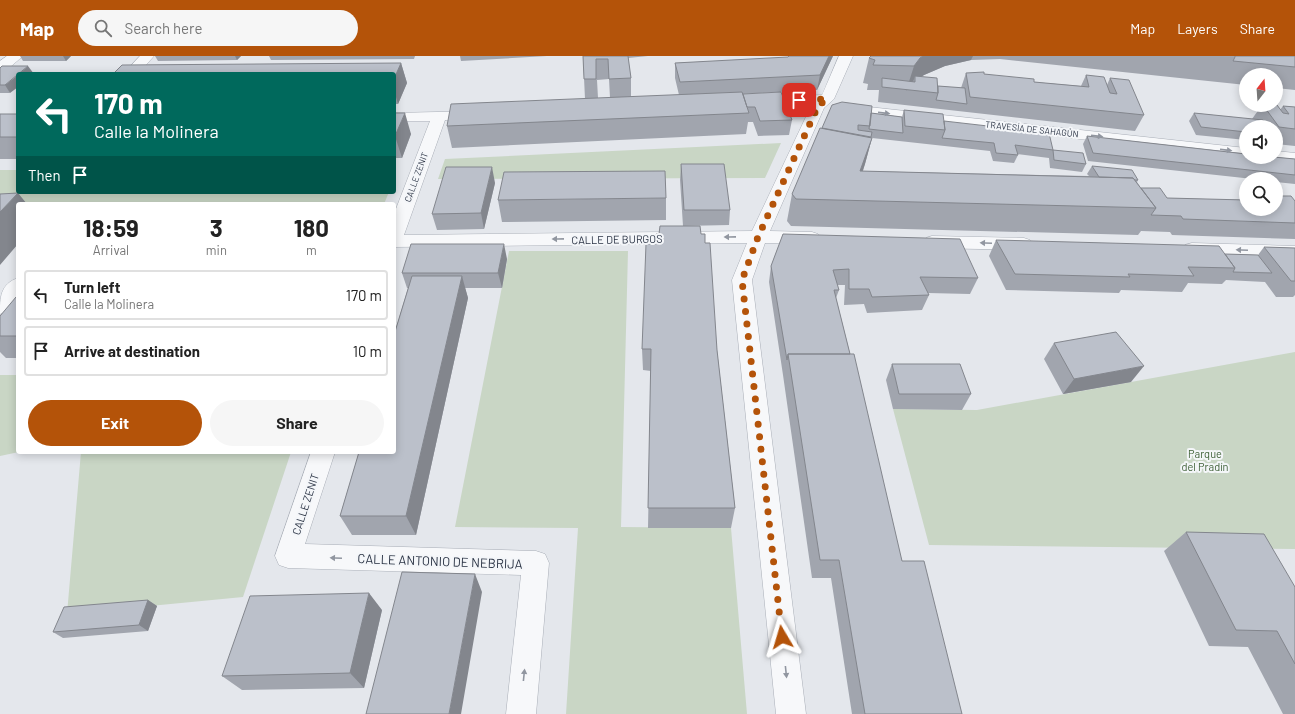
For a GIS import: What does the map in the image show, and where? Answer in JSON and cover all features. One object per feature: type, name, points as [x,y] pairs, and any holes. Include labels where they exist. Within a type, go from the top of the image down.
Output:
[{"type":"street","points":[[4,65],[16,56]]},
{"type":"street","points":[[132,72],[147,56]]},
{"type":"street","points":[[791,714],[742,280],[758,237],[844,61],[861,56]]},
{"type":"street","name":"TRAVESÍA DE SAHAGÚN","points":[[739,103],[823,102],[1239,152]]},
{"type":"street","points":[[396,117],[494,114]]},
{"type":"street","name":"CALLE ZENIT","points":[[396,232],[439,116]]},
{"type":"street","points":[[1283,157],[1295,158]]},
{"type":"street","name":"CALLE DE BURGOS","points":[[396,242],[758,237],[827,239]]},
{"type":"street","points":[[914,241],[1041,245]]},
{"type":"street","points":[[1176,248],[1295,252]]},
{"type":"street","points":[[0,307],[16,290]]},
{"type":"street","name":"CALLE ZENIT","points":[[288,556],[322,454]]},
{"type":"street","name":"CALLE ANTONIO DE NEBRIJA","points":[[288,556],[536,563],[521,714]]},
{"type":"green space","points":[[781,143],[765,178],[438,179],[445,159]]},
{"type":"green space","points":[[0,170],[16,170],[16,194],[388,194],[385,202],[16,202],[16,206],[0,220]]},
{"type":"green space","points":[[509,251],[628,251],[621,527],[731,528],[747,714],[566,714],[578,528],[455,527]]},
{"type":"green space","name":"Parque del Pradín","points":[[1295,352],[1295,549],[929,545],[893,409],[977,410]]},
{"type":"green space","points":[[0,375],[16,375],[16,453],[0,456]]},
{"type":"green space","points":[[81,454],[290,454],[243,597],[67,614]]},
{"type":"building","points":[[583,56],[628,56],[631,78],[609,79],[608,59],[596,59],[596,79],[584,79]]},
{"type":"building","points":[[829,56],[820,75],[680,82],[675,63],[788,57]]},
{"type":"building","points":[[871,56],[923,56],[914,66],[873,65],[875,60],[869,58]]},
{"type":"building","points":[[1235,56],[1295,56],[1295,67],[1233,61]]},
{"type":"building","points":[[401,63],[396,74],[396,72],[115,72],[122,65]]},
{"type":"building","points":[[2,66],[28,66],[21,72],[16,72],[16,76],[5,85],[0,85],[0,68]]},
{"type":"building","points":[[984,72],[984,74],[1034,79],[1034,82],[1089,87],[1086,75],[1104,77],[1110,93],[1117,94],[1110,78],[1129,80],[1144,115],[970,97],[966,73]]},
{"type":"building","points":[[915,76],[937,78],[938,93],[882,87],[882,78],[915,82]]},
{"type":"building","points":[[938,86],[965,88],[967,104],[936,100]]},
{"type":"building","points":[[742,92],[749,113],[447,126],[451,104]]},
{"type":"building","points":[[781,92],[792,120],[760,121],[755,107],[747,107],[743,94]]},
{"type":"building","points":[[842,102],[872,106],[870,126],[858,125],[858,130],[872,132],[871,137],[822,128],[832,105]]},
{"type":"building","points":[[1283,106],[1295,107],[1295,129],[1283,128],[1283,120],[1274,120],[1268,112],[1282,112],[1289,114]]},
{"type":"building","points":[[904,110],[943,114],[945,130],[905,126]]},
{"type":"building","points":[[396,113],[405,113],[396,134]]},
{"type":"building","points":[[871,113],[902,117],[903,133],[869,129]]},
{"type":"building","points":[[1194,113],[1263,120],[1239,120],[1239,131],[1201,127]]},
{"type":"building","points":[[0,114],[16,114],[16,137],[0,137]]},
{"type":"building","points":[[944,121],[1049,133],[1053,150],[1015,145],[1018,155],[996,153],[994,143],[942,138],[945,130]]},
{"type":"building","points":[[820,128],[872,138],[860,171],[1133,178],[1156,208],[796,199],[792,194]]},
{"type":"building","points":[[1087,136],[1239,153],[1239,164],[1283,164],[1283,158],[1295,159],[1295,175],[1283,174],[1283,172],[1267,172],[1093,153]]},
{"type":"building","points":[[1053,150],[1083,153],[1086,164],[1054,160]]},
{"type":"building","points":[[681,164],[724,164],[730,210],[684,210]]},
{"type":"building","points":[[1092,166],[1132,170],[1138,180],[1133,178],[1099,177]]},
{"type":"building","points":[[446,167],[492,167],[481,213],[432,214]]},
{"type":"building","points":[[665,171],[666,198],[498,200],[504,172]]},
{"type":"building","points":[[1141,188],[1160,188],[1167,198],[1239,200],[1239,216],[1283,216],[1283,196],[1291,196],[1295,201],[1295,223],[1183,219],[1181,216],[1151,215],[1156,208]]},
{"type":"building","points":[[0,194],[17,194],[0,212]]},
{"type":"building","points":[[660,226],[700,226],[701,234],[705,234],[705,243],[710,243],[717,350],[735,508],[648,508],[651,349],[642,349],[646,244],[656,244],[656,234],[659,234]]},
{"type":"building","points":[[783,234],[960,239],[978,278],[920,277],[929,295],[872,297],[869,289],[849,289],[849,269],[833,270],[839,290],[834,290],[850,354],[788,354],[787,360],[771,266]]},
{"type":"building","points":[[996,240],[1219,246],[1235,268],[1188,267],[1194,276],[1128,274],[1130,277],[1015,274]]},
{"type":"building","points":[[411,244],[504,244],[498,273],[402,273]]},
{"type":"building","points":[[1264,247],[1295,248],[1295,281],[1291,281]]},
{"type":"building","points":[[1225,254],[1258,255],[1272,273],[1233,272],[1235,268]]},
{"type":"building","points":[[412,276],[462,276],[406,516],[340,516],[358,454],[396,454],[396,328]]},
{"type":"building","points":[[16,297],[16,336],[0,336],[0,316]]},
{"type":"building","points":[[1116,332],[1144,366],[1074,379],[1054,343]]},
{"type":"building","points":[[788,354],[854,354],[902,561],[924,561],[962,714],[865,714],[839,560],[820,560]]},
{"type":"building","points":[[892,364],[960,364],[971,394],[899,394]]},
{"type":"building","points":[[1186,532],[1264,534],[1295,587],[1295,664],[1277,631],[1236,630]]},
{"type":"building","points":[[402,572],[475,574],[449,714],[366,714]]},
{"type":"building","points":[[369,593],[350,673],[222,676],[250,596]]},
{"type":"building","points":[[148,600],[139,625],[53,632],[64,607]]},
{"type":"route","points":[[782,637],[742,280],[758,237],[818,106],[827,99],[799,100]]}]
